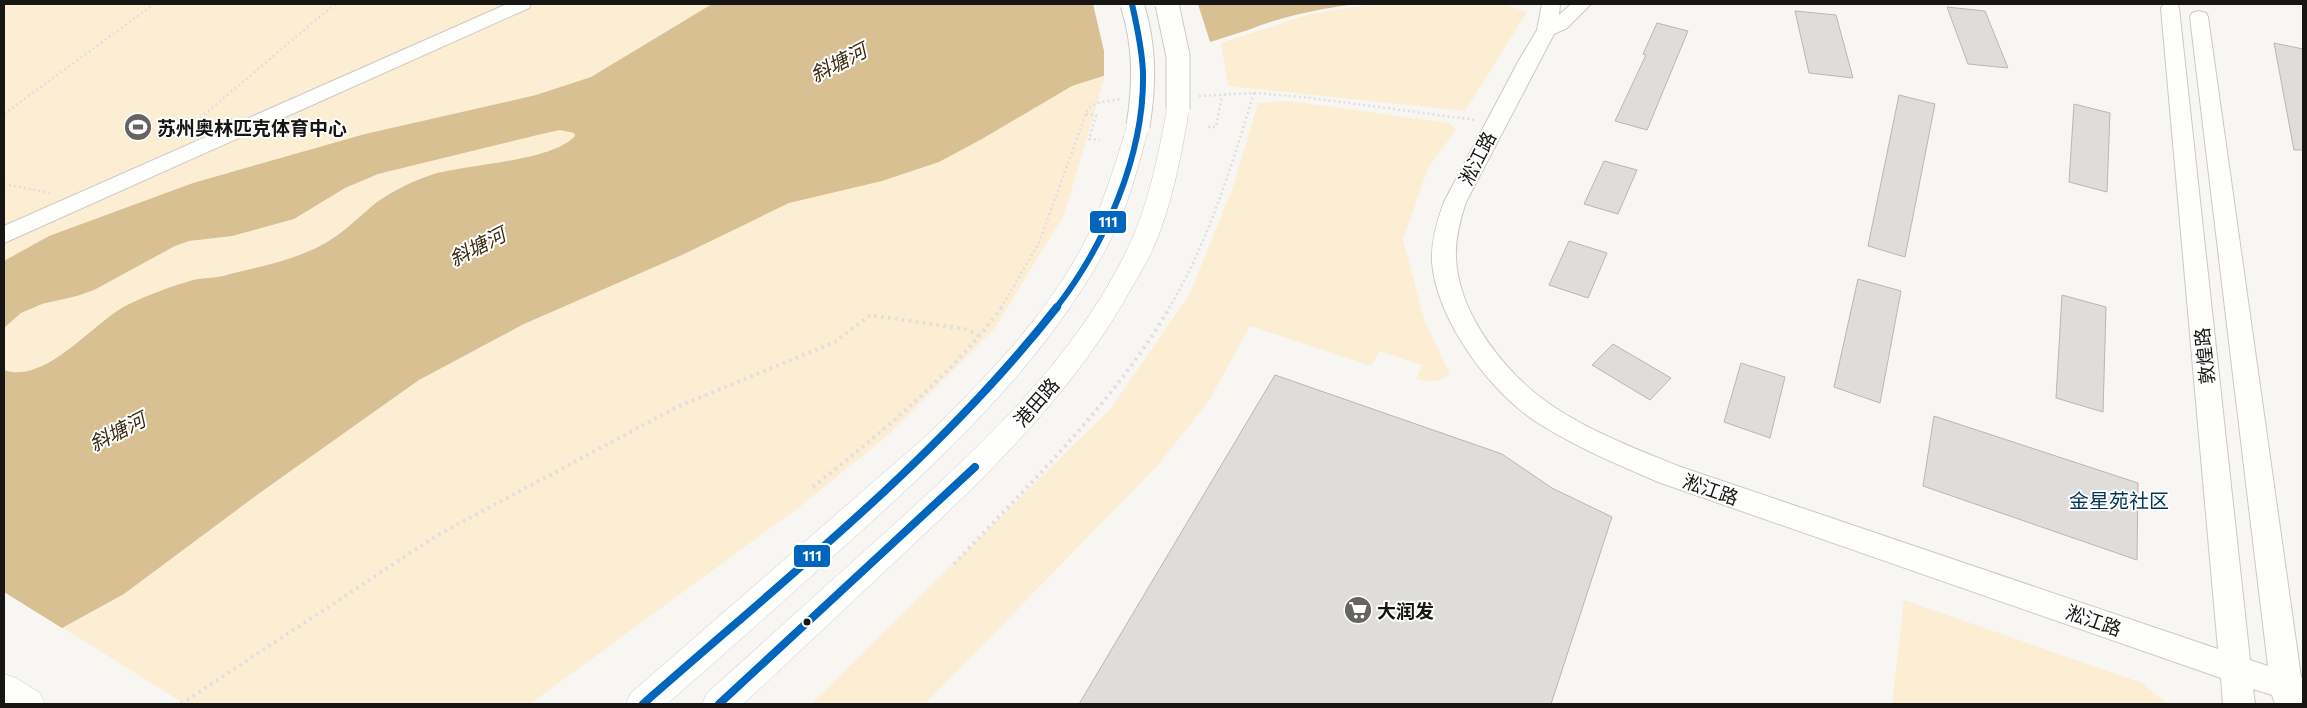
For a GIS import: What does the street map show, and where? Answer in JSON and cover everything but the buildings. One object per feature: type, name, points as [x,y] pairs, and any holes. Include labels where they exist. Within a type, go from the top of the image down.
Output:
[{"type":"main road","points":[[643,704],[916,465],[979,403],[1028,348],[1067,294],[1098,245],[1130,161],[1138,126],[1145,69],[1142,37],[1132,4]]},
{"type":"main road","name":"港田路","points":[[719,704],[946,497],[1008,435],[1057,380],[1111,303],[1141,248],[1160,197],[1178,109],[1180,63],[1176,31],[1167,4]]},
{"type":"street","points":[[4,235],[522,4]]},
{"type":"street","name":"淞江路","points":[[1551,4],[1547,30],[1528,62],[1455,202],[1447,226],[1445,268],[1457,310],[1466,329],[1499,372],[1543,413],[1603,447],[1668,474],[2235,669],[2293,694]]},
{"type":"street","name":"淞江路","points":[[1547,30],[1560,24],[1582,4]]},
{"type":"street","name":"敦煌路","points":[[2170,8],[2239,704]]},
{"type":"street","name":"敦煌路","points":[[2199,17],[2293,694]]},
{"type":"street","points":[[2175,57],[2205,64]]},
{"type":"path","points":[[4,114],[154,4]]},
{"type":"path","points":[[180,136],[335,4]]},
{"type":"path","points":[[954,564],[1067,443],[1121,377],[1167,313],[1200,249],[1254,93]]},
{"type":"path","points":[[1208,127],[1216,127],[1222,95]]},
{"type":"path","points":[[1085,114],[1096,115],[1089,139],[1100,140]]},
{"type":"path","points":[[4,184],[52,193]]},
{"type":"path","points":[[181,704],[436,536],[677,407],[835,342],[870,315],[965,329],[982,336]]},
{"type":"shaded area","name":"苏州奥林匹克体育中心","points":[[4,4],[712,4],[591,77],[536,95],[365,134],[193,183],[4,261]]},
{"type":"shaded area","points":[[1375,4],[1504,4],[1527,12],[1465,111],[1228,86],[1221,43],[1310,14]]},
{"type":"shaded area","points":[[1105,76],[1064,215],[994,329],[886,437],[798,508],[530,704],[185,704],[63,628],[124,594],[261,492],[419,380],[524,324],[682,255],[789,203],[982,139],[1072,86]]},
{"type":"shaded area","points":[[1290,101],[1449,123],[1456,130],[1428,168],[1403,240],[1425,322],[1450,374],[1434,381],[1416,379],[1422,365],[1379,351],[1371,366],[1250,326],[1210,399],[1160,463],[925,704],[811,704],[1111,408],[1189,295],[1232,190],[1258,103]]},
{"type":"shaded area","points":[[560,130],[574,133],[575,136],[549,151],[509,161],[434,174],[419,179],[383,198],[328,242],[320,246],[285,260],[260,267],[223,276],[193,280],[175,286],[109,317],[50,362],[35,369],[20,372],[4,370],[4,328],[21,313],[42,304],[94,290],[175,246],[189,241],[232,236],[294,219],[345,188],[378,174]]},
{"type":"shaded area","points":[[1904,600],[2142,683],[2168,704],[1892,704]]},
{"type":"water","name":"斜塘河","points":[[712,4],[1356,4],[1274,21],[1072,86],[939,162],[882,181],[789,203],[682,255],[524,324],[419,380],[261,492],[124,594],[4,660],[4,370],[20,372],[36,369],[68,349],[115,313],[129,304],[152,294],[193,280],[223,276],[285,260],[320,246],[336,237],[377,202],[417,180],[446,171],[547,152],[563,145],[575,136],[574,133],[560,130],[378,174],[345,188],[294,219],[232,236],[189,241],[175,246],[94,290],[42,304],[21,313],[4,328],[4,261],[49,236],[193,183],[365,134],[536,95],[591,77]]},
{"type":"pier","points":[[1093,4],[1198,4],[1211,45],[1104,78],[1104,51]]},
{"type":"pier","points":[[4,592],[65,630],[4,663]]},
{"type":"transit line","name":"111","points":[[643,704],[855,517],[941,438],[1021,352],[1074,284],[1094,251],[1108,221],[1120,191],[1136,136],[1140,115],[1143,72],[1138,27],[1132,4]]},
{"type":"transit line","name":"111","points":[[719,704],[975,467]]},
{"type":"place","name":"苏州奥林匹克体育中心","points":[[138,127]]},
{"type":"place","name":"大润发","points":[[1358,610]]},
{"type":"district","name":"金星苑社区","points":[[2119,500]]}]
